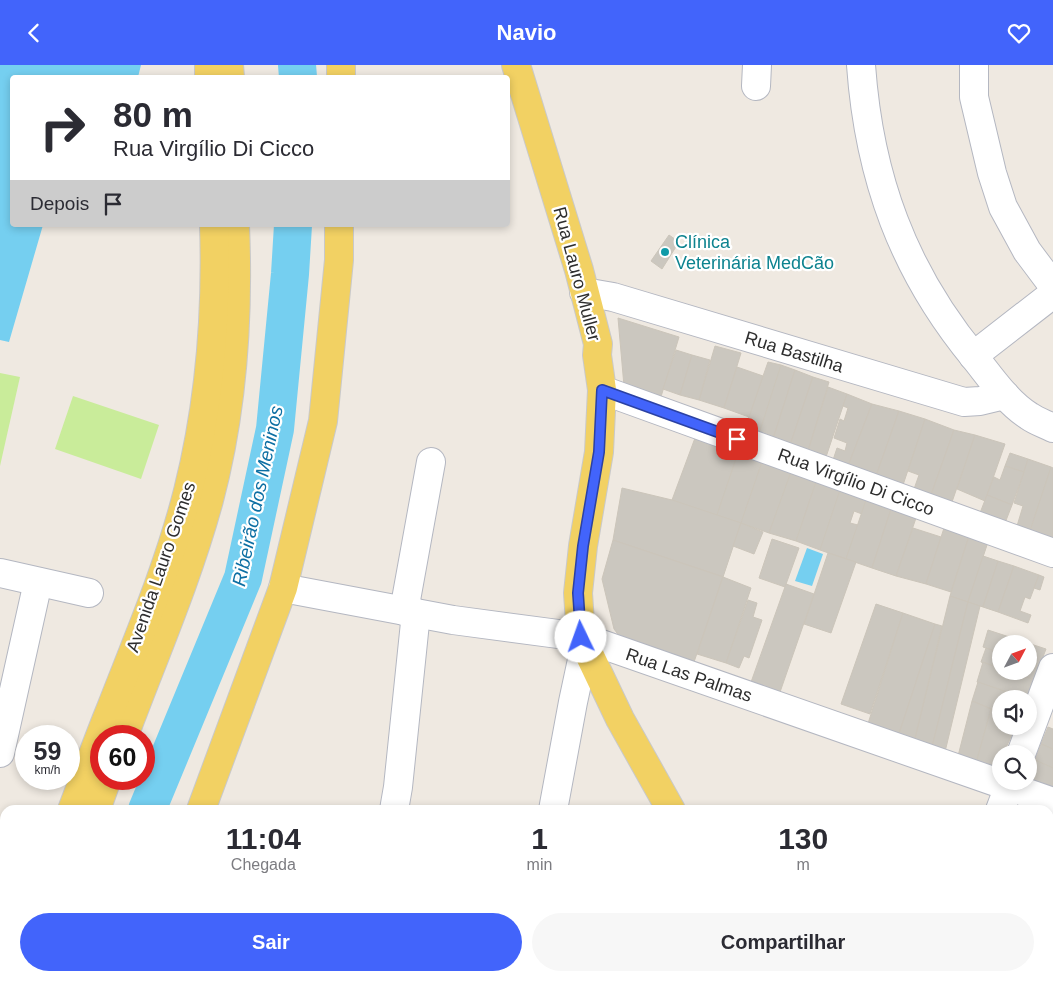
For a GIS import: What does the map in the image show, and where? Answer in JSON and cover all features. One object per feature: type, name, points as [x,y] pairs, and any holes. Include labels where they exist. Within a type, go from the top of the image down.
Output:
[{"type":"main road","name":"Rua Lauro Muller","points":[[516,65],[598,344],[597,355],[602,390],[599,452],[583,546],[578,593],[583,641]]},
{"type":"main road","name":"Avenida Lauro Gomes","points":[[74,805],[159,586],[191,479],[204,414],[213,344],[214,227]]},
{"type":"main road","name":"Avenida Lauro Gomes","points":[[128,725],[180,593],[209,500],[216,469],[225,421],[234,351],[235,227]]},
{"type":"main road","points":[[203,805],[283,588],[323,421],[339,260],[339,227]]},
{"type":"main road","points":[[583,641],[620,719],[668,805]]},
{"type":"main road","points":[[98,805],[103,790]]},
{"type":"street","points":[[862,65],[869,135],[878,173],[891,216],[914,266],[936,305],[973,356],[1005,395],[1028,416],[1053,427]]},
{"type":"street","points":[[973,356],[1049,297],[1052,289],[1051,283],[1028,251],[1003,207],[992,173],[974,97],[974,65]]},
{"type":"street","name":"Rua Bastilha","points":[[584,292],[613,297],[964,402],[980,401],[1005,395]]},
{"type":"street","name":"Rua Virgílio Di Cicco","points":[[602,390],[1053,553]]},
{"type":"street","points":[[395,805],[398,787],[410,612],[431,461]]},
{"type":"street","points":[[0,573],[89,593]]},
{"type":"street","points":[[0,753],[38,582]]},
{"type":"street","name":"Rua Las Palmas","points":[[283,588],[410,612],[583,641],[1007,793],[1053,802]]},
{"type":"street","name":"Rua Lauro Muller","points":[[554,805],[583,641]]},
{"type":"street","points":[[1024,745],[1053,669]]},
{"type":"green space","points":[[0,373],[20,377],[0,466]]},
{"type":"green space","points":[[73,396],[159,425],[141,479],[55,449]]},
{"type":"water","points":[[0,65],[141,65],[138,75],[10,75],[10,227],[42,227],[9,342],[0,340]]},
{"type":"water","points":[[807,548],[823,554],[812,586],[795,581]]},
{"type":"building","name":"Clínica Veterinária MedCão","points":[[669,235],[679,242],[662,269],[651,261]]},
{"type":"building","points":[[618,318],[679,337],[660,400],[624,386]]},
{"type":"building","points":[[715,346],[741,353],[724,408],[699,400]]},
{"type":"building","points":[[676,350],[692,355],[680,395],[663,389]]},
{"type":"building","points":[[692,355],[710,360],[699,400],[680,395]]},
{"type":"building","points":[[768,362],[781,365],[759,434],[744,430]]},
{"type":"building","points":[[781,365],[795,370],[773,439],[759,434]]},
{"type":"building","points":[[737,367],[763,376],[749,417],[724,408]]},
{"type":"building","points":[[795,370],[813,377],[790,445],[773,439]]},
{"type":"building","points":[[813,377],[829,382],[808,451],[790,445]]},
{"type":"building","points":[[828,387],[847,394],[826,457],[808,451]]},
{"type":"building","points":[[847,394],[872,404],[848,466],[833,460],[837,448],[845,451],[847,443],[834,438],[840,419],[844,421],[848,408],[843,406]]},
{"type":"building","points":[[872,404],[899,411],[876,476],[848,466]]},
{"type":"building","points":[[899,411],[925,419],[903,485],[876,476]]},
{"type":"building","points":[[925,419],[954,430],[931,495],[914,489],[919,475],[908,471]]},
{"type":"building","points":[[954,430],[975,435],[952,502],[931,495]]},
{"type":"building","points":[[975,435],[1005,444],[985,501],[957,489]]},
{"type":"building","points":[[695,438],[738,453],[717,515],[672,500]]},
{"type":"building","points":[[738,453],[762,462],[741,523],[717,515]]},
{"type":"building","points":[[1010,453],[1028,459],[1024,472],[1005,466]]},
{"type":"building","points":[[1028,459],[1051,467],[1030,531],[1017,526],[1023,506],[1014,503]]},
{"type":"building","points":[[762,462],[791,472],[769,533],[741,523]]},
{"type":"building","points":[[1005,466],[1024,472],[1012,505],[987,495],[994,477],[1000,480]]},
{"type":"building","points":[[1051,467],[1053,468],[1053,538],[1030,531]]},
{"type":"building","points":[[791,472],[816,482],[796,541],[769,533]]},
{"type":"building","points":[[816,482],[840,490],[820,550],[796,541]]},
{"type":"building","points":[[622,488],[672,500],[741,523],[723,577],[613,540]]},
{"type":"building","points":[[840,490],[866,500],[862,514],[854,511],[850,523],[858,525],[846,559],[820,550]]},
{"type":"building","points":[[987,495],[1012,505],[1005,523],[980,513]]},
{"type":"building","points":[[866,500],[891,509],[872,568],[846,559]]},
{"type":"building","points":[[891,509],[916,518],[896,576],[872,568]]},
{"type":"building","points":[[741,523],[763,532],[754,554],[733,546]]},
{"type":"building","points":[[913,528],[941,537],[926,584],[896,576]]},
{"type":"building","points":[[944,528],[969,536],[951,592],[926,584]]},
{"type":"building","points":[[969,536],[988,542],[968,602],[950,596]]},
{"type":"building","points":[[772,539],[799,548],[785,587],[759,578]]},
{"type":"building","points":[[613,540],[723,577],[694,662],[620,637],[614,629],[602,579]]},
{"type":"building","points":[[828,553],[856,562],[831,633],[804,624]]},
{"type":"building","points":[[983,556],[998,561],[983,607],[968,602]]},
{"type":"building","points":[[998,561],[1014,566],[998,612],[983,607]]},
{"type":"building","points":[[1014,566],[1039,575],[1030,599],[1025,597],[1020,611],[1031,615],[1028,623],[998,612]]},
{"type":"building","points":[[1039,575],[1044,577],[1040,590],[1034,588]]},
{"type":"building","points":[[723,577],[751,588],[726,663],[697,654]]},
{"type":"building","points":[[786,584],[814,594],[779,695],[750,685]]},
{"type":"building","points":[[950,596],[968,602],[931,751],[913,746]]},
{"type":"building","points":[[748,600],[757,603],[753,617],[762,620],[749,658],[744,656],[739,668],[726,663]]},
{"type":"building","points":[[968,602],[980,606],[944,756],[931,751]]},
{"type":"building","points":[[876,604],[903,613],[870,714],[841,704]]},
{"type":"building","points":[[903,613],[935,624],[897,740],[866,730]]},
{"type":"building","points":[[935,624],[942,626],[913,746],[897,740]]},
{"type":"building","points":[[988,630],[1003,635],[992,635],[992,650],[983,647]]},
{"type":"building","points":[[1038,646],[1046,649],[1038,667]]},
{"type":"building","points":[[986,648],[992,650],[992,666],[981,662]]},
{"type":"building","points":[[983,662],[992,666],[992,680],[1035,680],[1031,690],[1001,690],[977,682]]},
{"type":"building","points":[[978,682],[1001,690],[992,690],[992,709],[972,701]]},
{"type":"building","points":[[972,701],[991,709],[975,767],[957,760]]},
{"type":"building","points":[[991,709],[992,735],[1012,735],[1007,745],[992,745],[992,772],[975,767]]},
{"type":"building","points":[[1048,727],[1053,729],[1053,749],[1041,744]]},
{"type":"building","points":[[1041,744],[1053,749],[1053,768],[1037,761]]},
{"type":"building","points":[[1037,761],[1053,768],[1053,794],[1037,785]]},
{"type":"waterway","name":"Ribeirão dos Meninos","points":[[297,65],[298,75]]},
{"type":"waterway","name":"Ribeirão dos Meninos","points":[[149,805],[243,578],[275,429],[293,227]]},
{"type":"place","name":"Clínica Veterinária MedCão","points":[[665,252]]},
{"type":"route","points":[[581,637],[578,593],[583,546],[599,452],[602,390],[737,439]]}]
